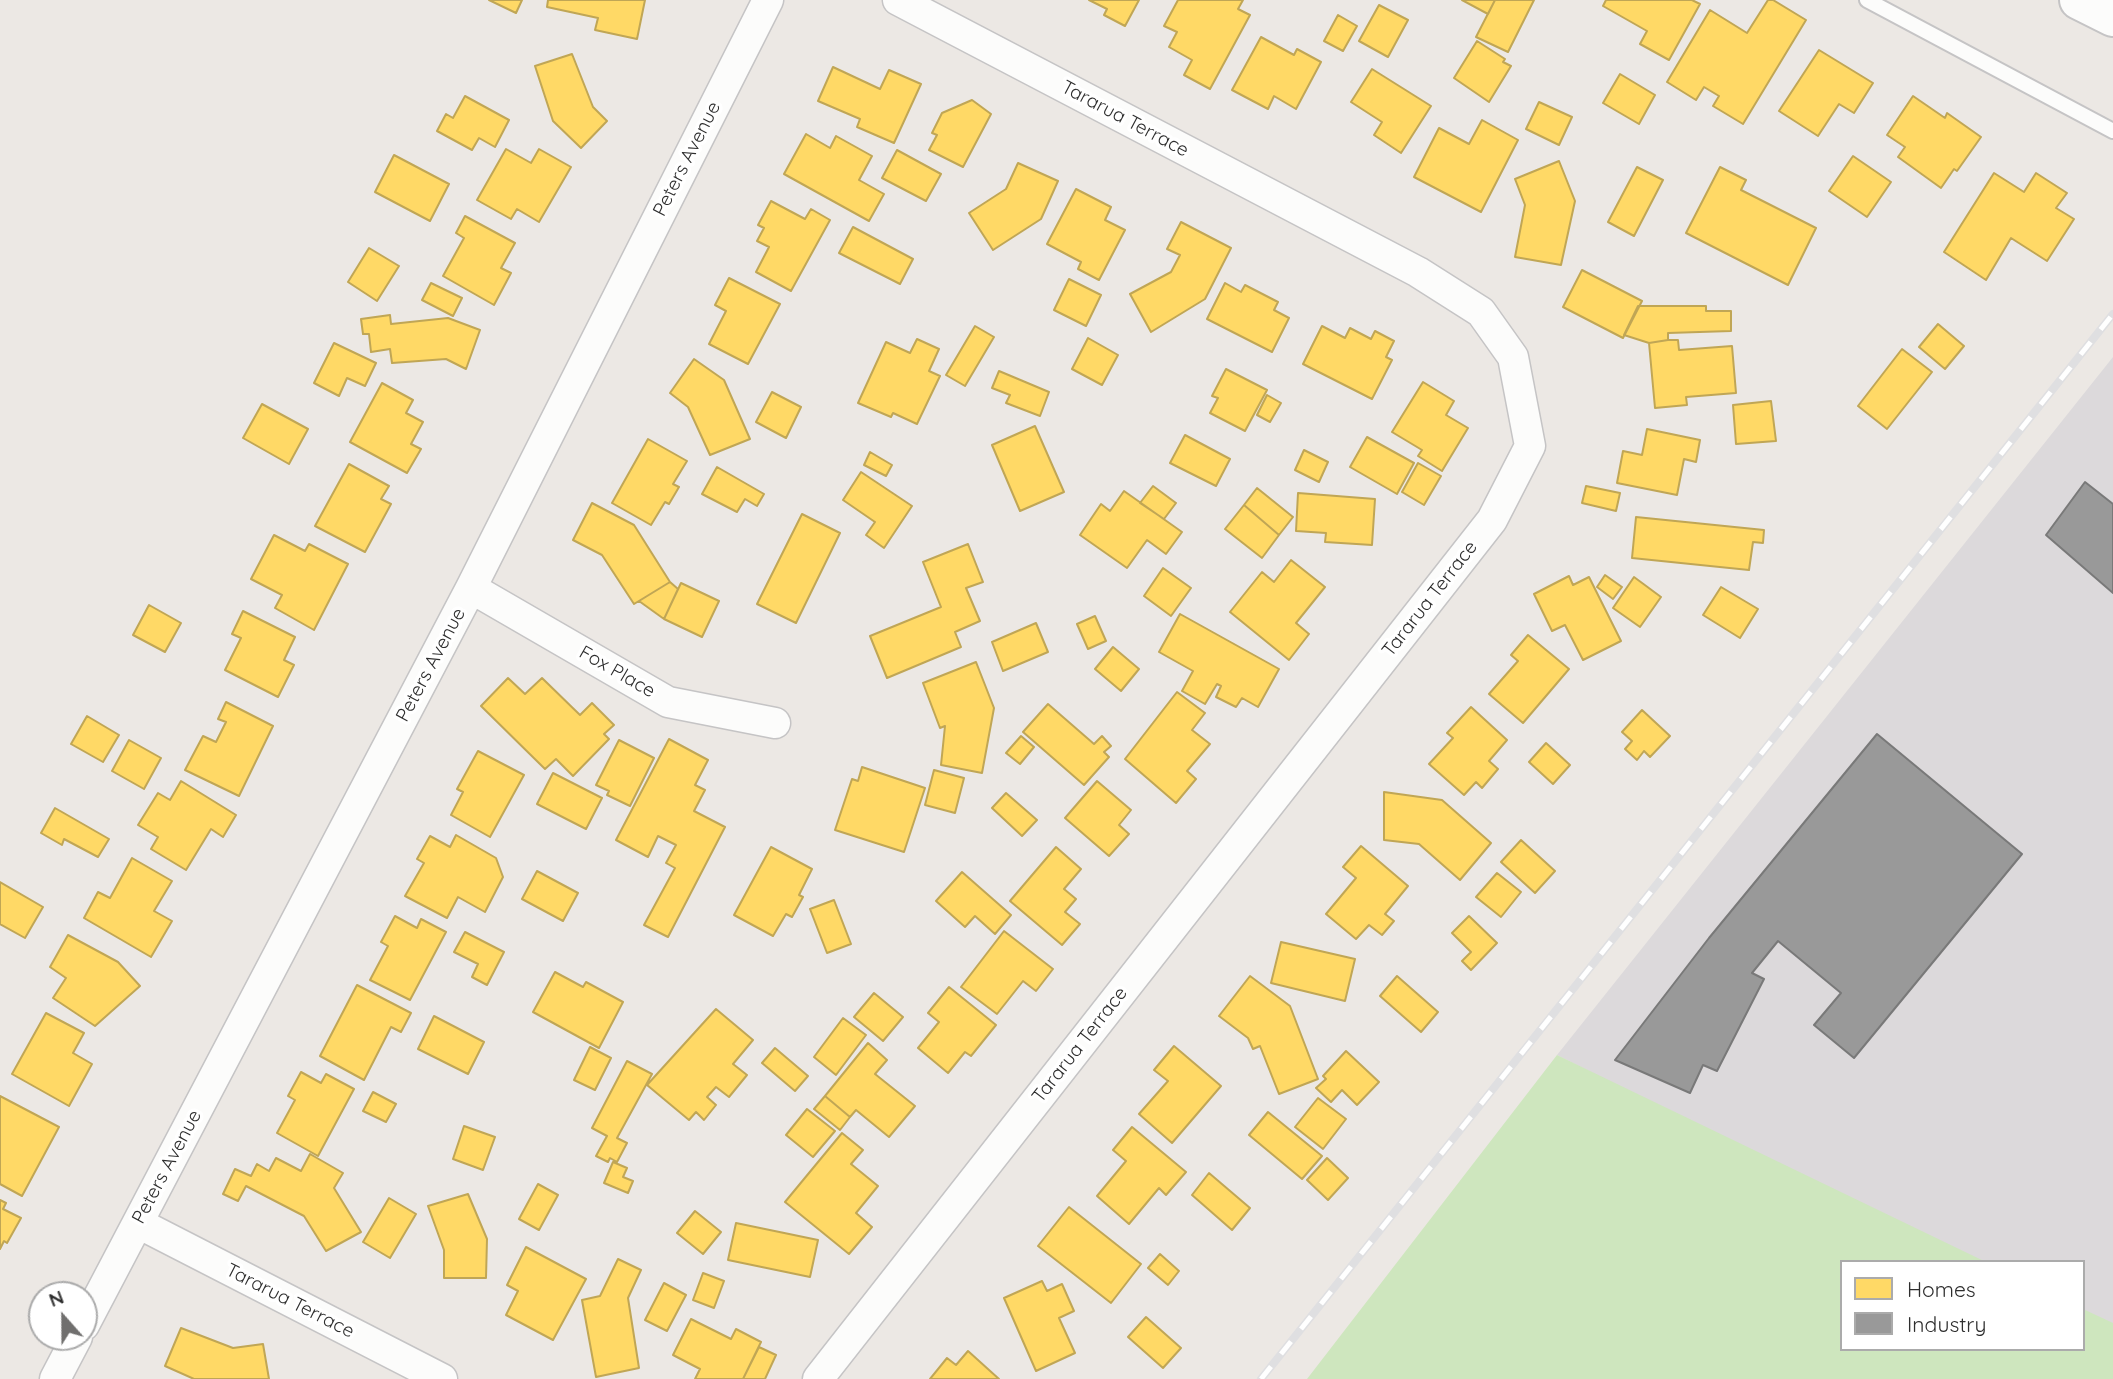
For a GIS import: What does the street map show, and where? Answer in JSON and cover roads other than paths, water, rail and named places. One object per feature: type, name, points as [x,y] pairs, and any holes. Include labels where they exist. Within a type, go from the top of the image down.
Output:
[{"type":"street","name":"Peters Avenue","points":[[98,1299],[471,588],[768,0]]},
{"type":"street","name":"Tararua Terrace","points":[[818,1379],[1492,520],[1530,446],[1513,357],[1481,312],[1418,272],[898,0]]},
{"type":"street","points":[[2079,0],[2113,17]]},
{"type":"street","name":"Fox Place","points":[[471,588],[668,702],[775,723]]},
{"type":"street","name":"Tararua Terrace","points":[[138,1223],[442,1379]]},
{"type":"street","points":[[55,1379],[70,1351]]},
{"type":"lane","points":[[1867,0],[2113,131]]},
{"type":"railway","points":[[1261,1379],[2113,314]]}]
